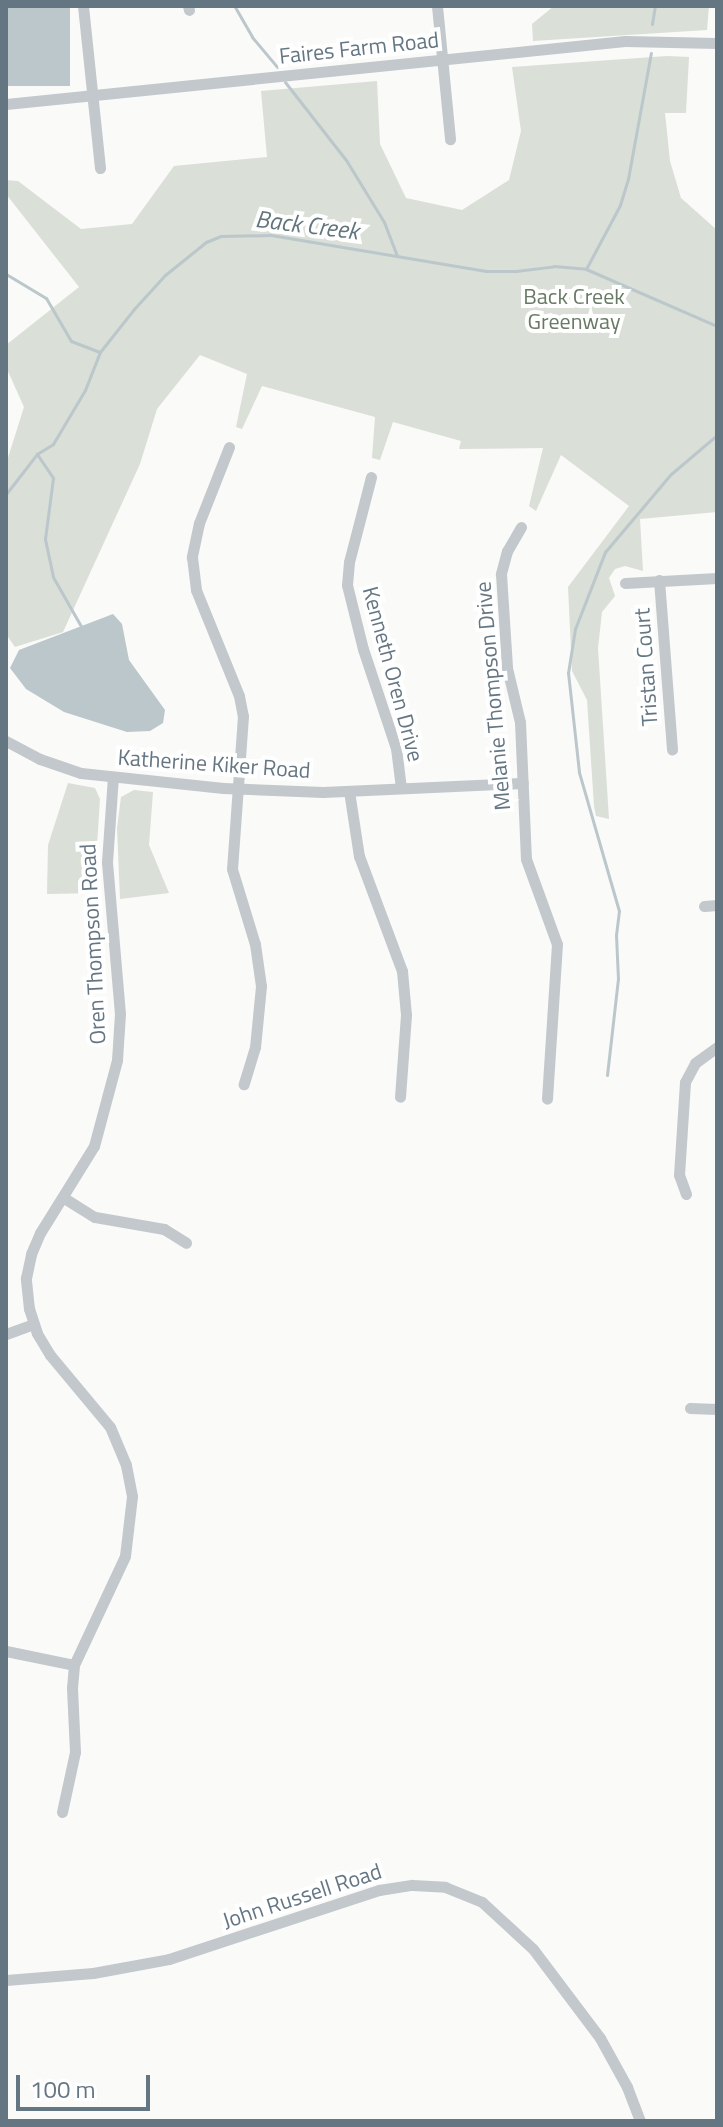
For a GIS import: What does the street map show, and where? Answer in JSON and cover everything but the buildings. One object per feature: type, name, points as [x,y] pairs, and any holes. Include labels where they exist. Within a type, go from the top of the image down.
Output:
[{"type":"street","points":[[83,6],[100,168]]},
{"type":"street","points":[[437,6],[450,139]]},
{"type":"street","name":"Faires Farm Road","points":[[6,104],[625,41],[717,43]]},
{"type":"street","points":[[229,447],[199,523],[192,557],[196,590],[241,701],[244,724],[232,869],[255,944],[261,986],[255,1047],[244,1084]]},
{"type":"street","name":"Kenneth Oren Drive","points":[[371,477],[349,562],[347,585],[363,649],[396,748],[401,788]]},
{"type":"street","name":"Melanie Thompson Drive","points":[[521,527],[507,551],[501,574],[504,648],[520,722],[528,872],[549,913],[557,944],[547,1099]]},
{"type":"street","points":[[625,583],[717,578]]},
{"type":"street","name":"Tristan Court","points":[[659,580],[672,750]]},
{"type":"street","name":"Katherine Kiker Road","points":[[6,741],[62,768],[113,777],[237,789],[349,791],[523,783]]},
{"type":"street","name":"Oren Thompson Road","points":[[62,1812],[75,1752],[74,1665],[125,1556],[131,1526],[132,1496],[126,1465],[110,1427],[50,1355],[33,1324],[27,1294],[29,1262],[40,1233],[64,1198],[97,1136],[120,1037],[107,862],[113,777]]},
{"type":"street","points":[[349,791],[359,856],[402,971],[406,1015],[400,1097]]},
{"type":"street","points":[[704,906],[717,905]]},
{"type":"street","points":[[686,1194],[679,1175],[685,1082],[695,1063],[717,1047]]},
{"type":"street","points":[[64,1198],[95,1217],[164,1229],[186,1243]]},
{"type":"street","points":[[6,1334],[33,1324]]},
{"type":"street","points":[[690,1408],[717,1409]]},
{"type":"street","points":[[6,1651],[74,1665]]},
{"type":"street","name":"John Russell Road","points":[[6,1980],[93,1973],[169,1959],[379,1890],[412,1885],[445,1887],[490,1907],[533,1949],[600,2038],[627,2087],[640,2121]]},
{"type":"green space","points":[[554,6],[709,6],[707,30],[533,41],[532,24]]},
{"type":"green space","name":"Back Creek Greenway","points":[[689,57],[686,113],[665,113],[670,161],[681,198],[717,230],[717,512],[640,519],[643,571],[625,566],[615,569],[609,578],[615,596],[602,612],[598,648],[609,819],[596,816],[594,806],[587,700],[572,671],[568,587],[629,506],[561,455],[536,511],[529,506],[543,448],[459,449],[461,441],[393,422],[380,460],[372,458],[375,417],[262,386],[242,429],[236,427],[247,374],[200,355],[157,409],[140,464],[63,632],[15,647],[6,634],[6,464],[24,407],[6,367],[6,345],[79,287],[6,194],[6,180],[18,181],[81,229],[132,224],[174,166],[267,157],[261,91],[377,81],[380,144],[406,198],[462,210],[509,180],[521,131],[512,67]]},
{"type":"green space","points":[[68,783],[95,788],[100,799],[97,846],[99,893],[47,894],[48,845]]},
{"type":"green space","points":[[134,790],[153,792],[149,845],[169,893],[120,899],[117,828],[121,797]]},
{"type":"shaded area","points":[[6,6],[70,6],[70,86],[6,86]]},
{"type":"shaded area","points":[[113,614],[122,624],[129,660],[165,710],[163,723],[150,731],[127,732],[64,712],[26,689],[10,668],[19,650]]},
{"type":"waterway","points":[[652,24],[655,6]]},
{"type":"waterway","points":[[235,7],[252,37],[277,67]]},
{"type":"waterway","points":[[586,269],[620,205],[628,179],[651,53]]},
{"type":"waterway","points":[[285,82],[346,160],[384,222],[397,256]]},
{"type":"waterway","name":"Back Creek","points":[[6,494],[37,454],[53,444],[85,390],[100,352],[134,309],[165,275],[206,242],[221,236],[271,235],[486,271],[554,266],[586,269],[717,326]]},
{"type":"waterway","points":[[6,274],[46,298],[71,341],[99,352]]},
{"type":"waterway","points":[[607,1075],[618,979],[616,935],[619,911],[579,772],[568,673],[575,629],[605,552],[671,474],[717,435]]},
{"type":"waterway","points":[[37,454],[53,478],[45,539],[53,577],[81,626]]}]
